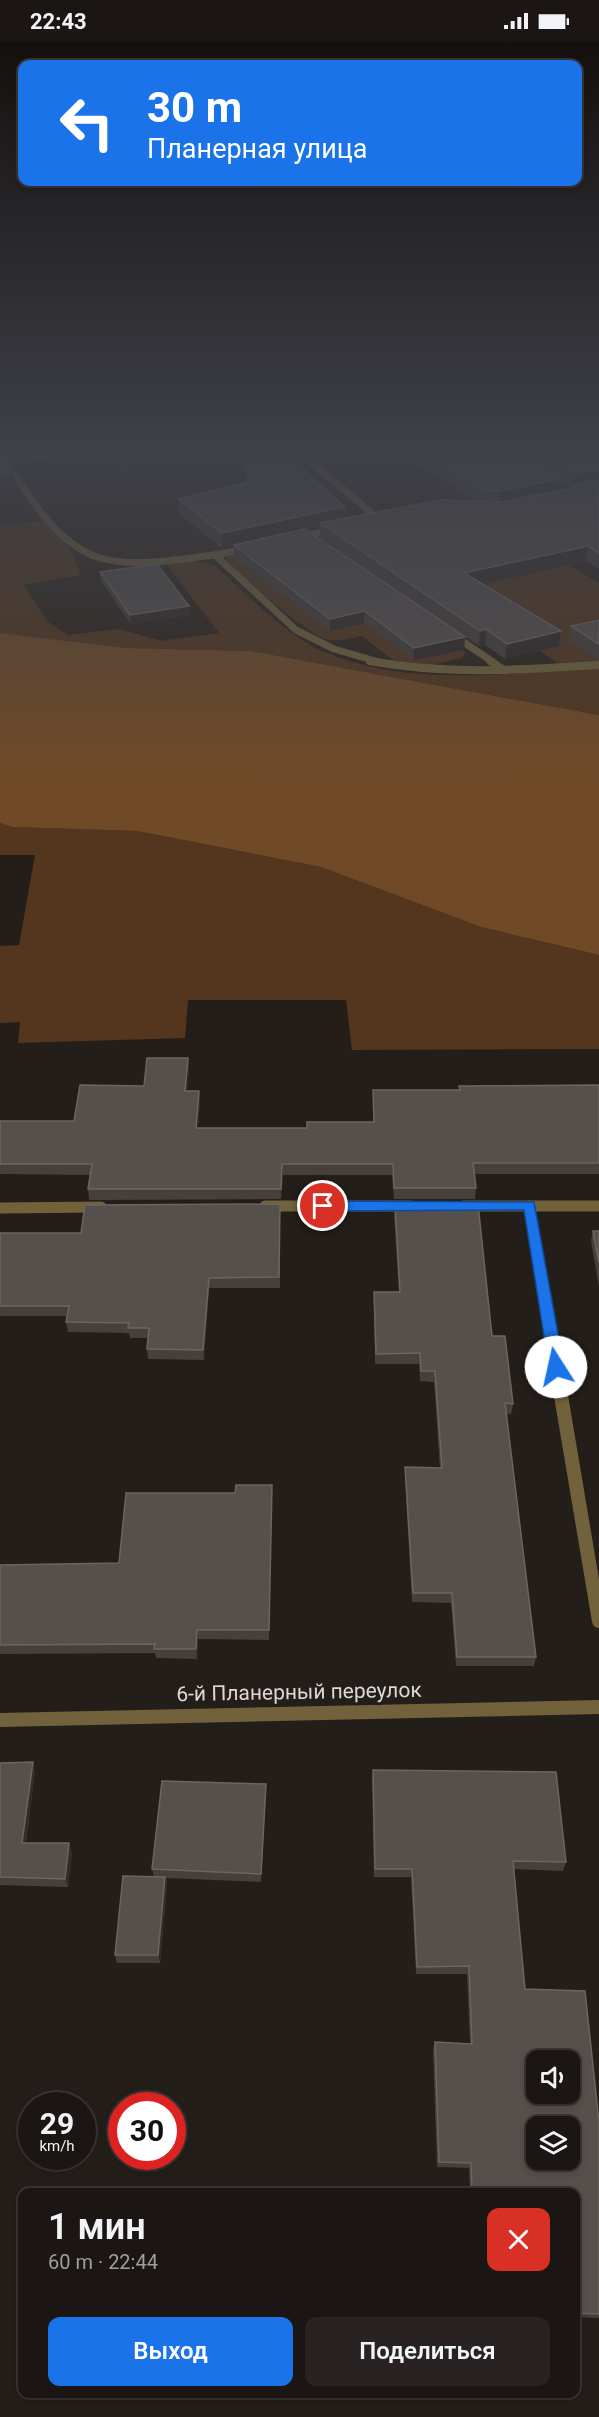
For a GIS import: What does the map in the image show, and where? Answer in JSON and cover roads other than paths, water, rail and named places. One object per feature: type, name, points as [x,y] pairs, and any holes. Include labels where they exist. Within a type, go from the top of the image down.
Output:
[{"type":"street","points":[[118,559],[131,561],[161,559]]},
{"type":"street","points":[[219,559],[297,630],[326,646],[361,658],[406,668],[455,671],[599,665]]},
{"type":"street","points":[[445,629],[504,670]]},
{"type":"street","points":[[252,1206],[426,1206]]},
{"type":"street","points":[[449,1206],[599,1206]]},
{"type":"street","points":[[530,1206],[599,1621]]},
{"type":"street","points":[[0,1208],[108,1207]]},
{"type":"street","name":"6-й Планерный переулок","points":[[0,1720],[599,1707]]}]
